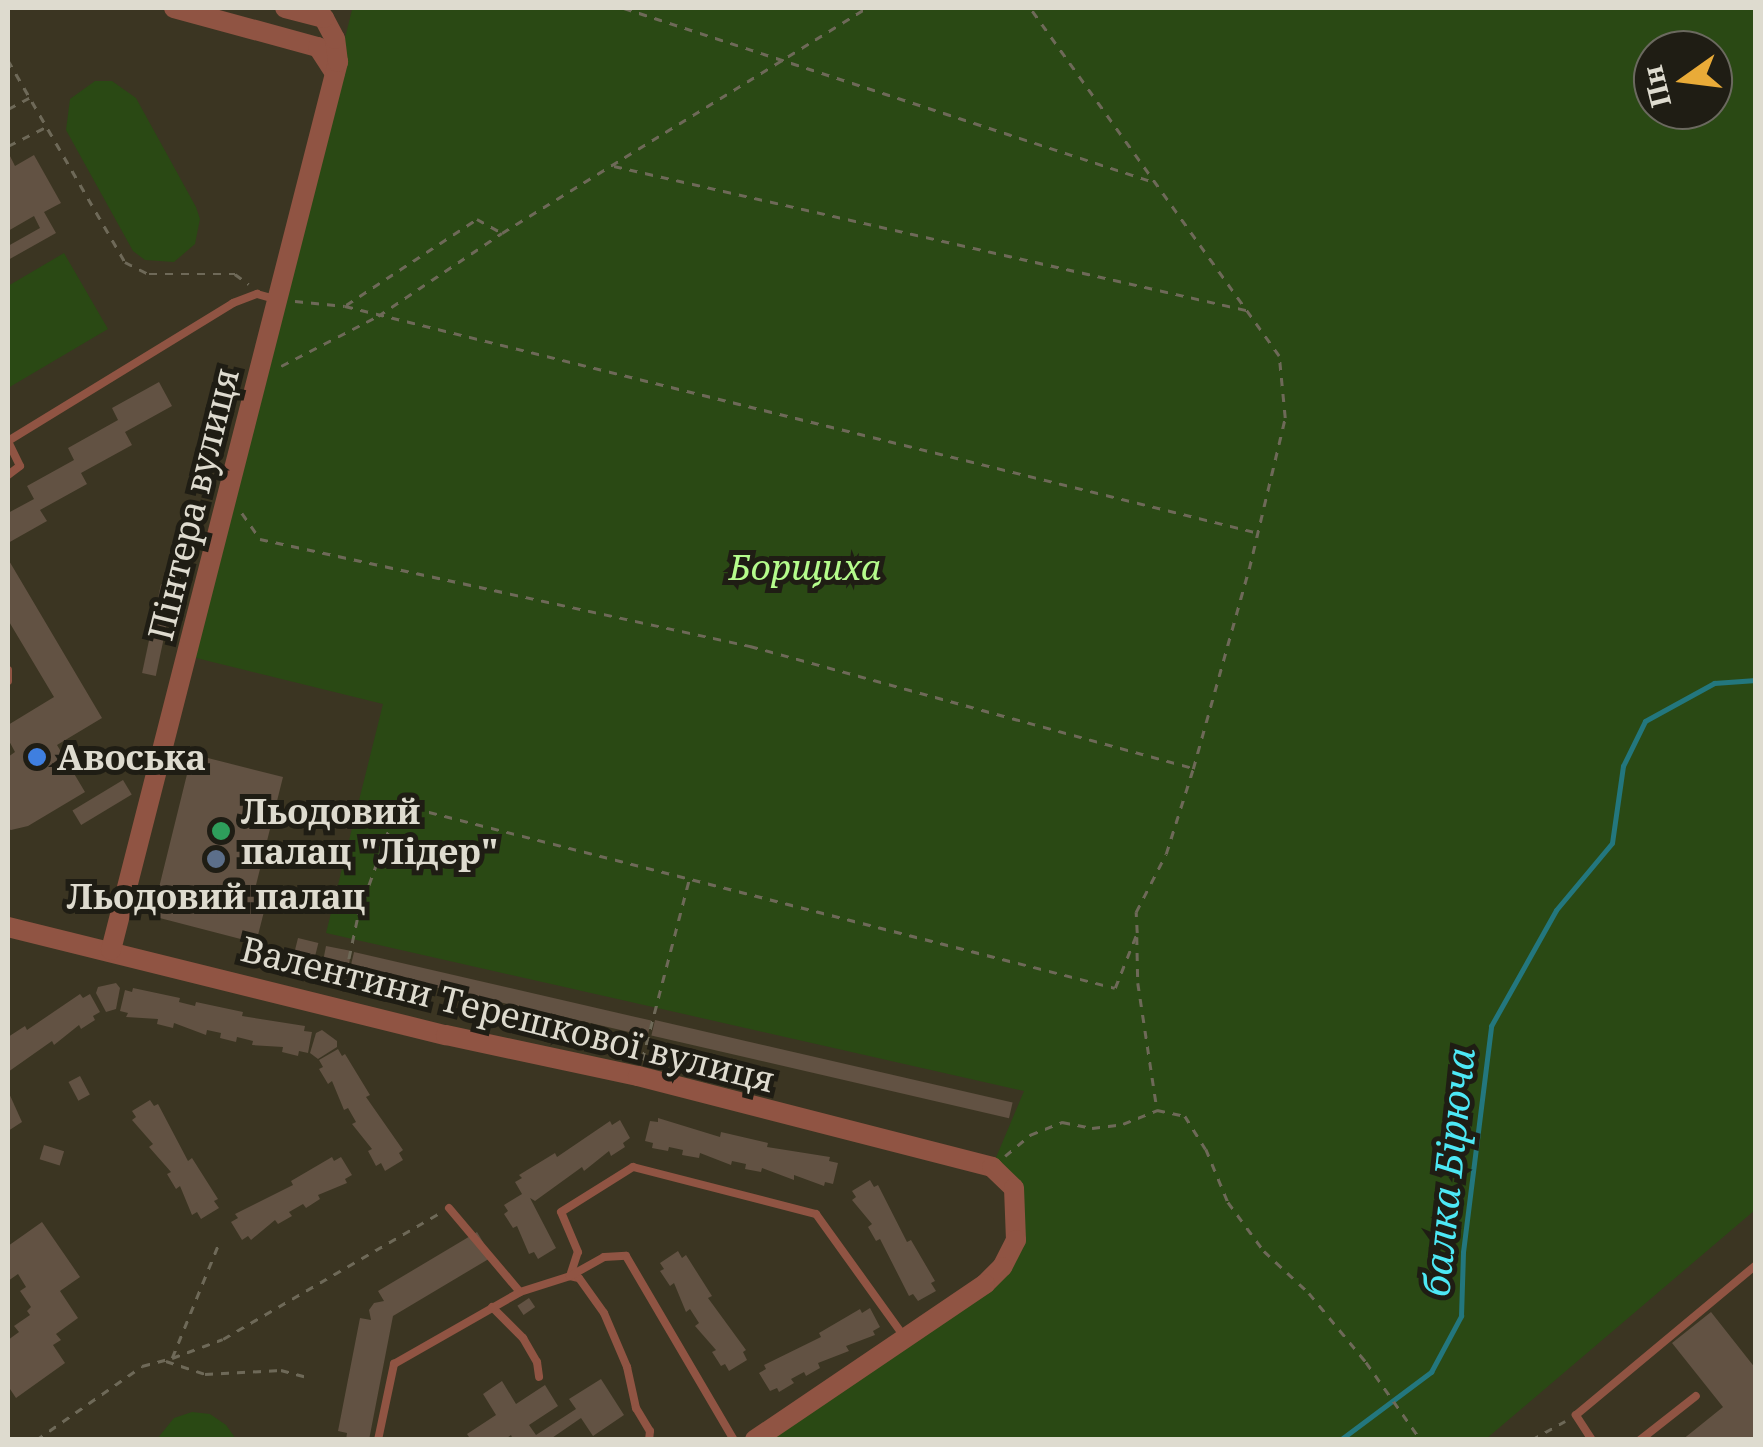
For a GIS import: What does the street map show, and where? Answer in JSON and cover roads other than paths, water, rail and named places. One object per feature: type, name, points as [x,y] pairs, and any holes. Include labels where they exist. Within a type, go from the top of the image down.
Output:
[{"type":"street","points":[[174,8],[318,47],[335,73]]},
{"type":"street","name":"Пінтера вулиця","points":[[112,950],[335,73],[338,49],[324,18],[285,8]]},
{"type":"street","name":"Валентини Терешкової вулиця","points":[[8,927],[336,1009],[638,1076],[992,1167],[1014,1188],[1016,1240],[1002,1266],[985,1284],[905,1338]]},
{"type":"street","points":[[755,1440],[905,1338]]},
{"type":"lane","points":[[8,475],[20,466],[8,442],[232,303],[257,294],[279,300]]},
{"type":"lane","points":[[8,671],[8,681]]},
{"type":"lane","points":[[570,1276],[578,1252],[561,1212],[633,1167],[816,1214],[905,1338]]},
{"type":"lane","points":[[449,1208],[520,1292]]},
{"type":"lane","points":[[378,1440],[394,1364],[520,1292],[570,1276],[604,1256],[626,1256],[734,1440]]},
{"type":"lane","points":[[1592,1440],[1576,1415],[1756,1264]]},
{"type":"lane","points":[[570,1276],[578,1278],[604,1313],[626,1367],[636,1408],[650,1431],[649,1440]]},
{"type":"lane","points":[[492,1307],[523,1338],[537,1362],[539,1377]]},
{"type":"lane","points":[[1640,1440],[1696,1396]]},
{"type":"waterway","name":"балка Бірюча","points":[[1340,1440],[1431,1372],[1461,1316],[1463,1252],[1491,1026],[1556,910],[1612,843],[1623,766],[1645,721],[1714,683],[1756,680]]},
{"type":"place","name":"Авоська","points":[[37,757]]},
{"type":"place","name":"Льодовий палац \"Лідер\"","points":[[221,831]]},
{"type":"place","name":"Льодовий палац","points":[[216,859]]},
{"type":"park label","name":"Борщиха","points":[[805,567]]}]
